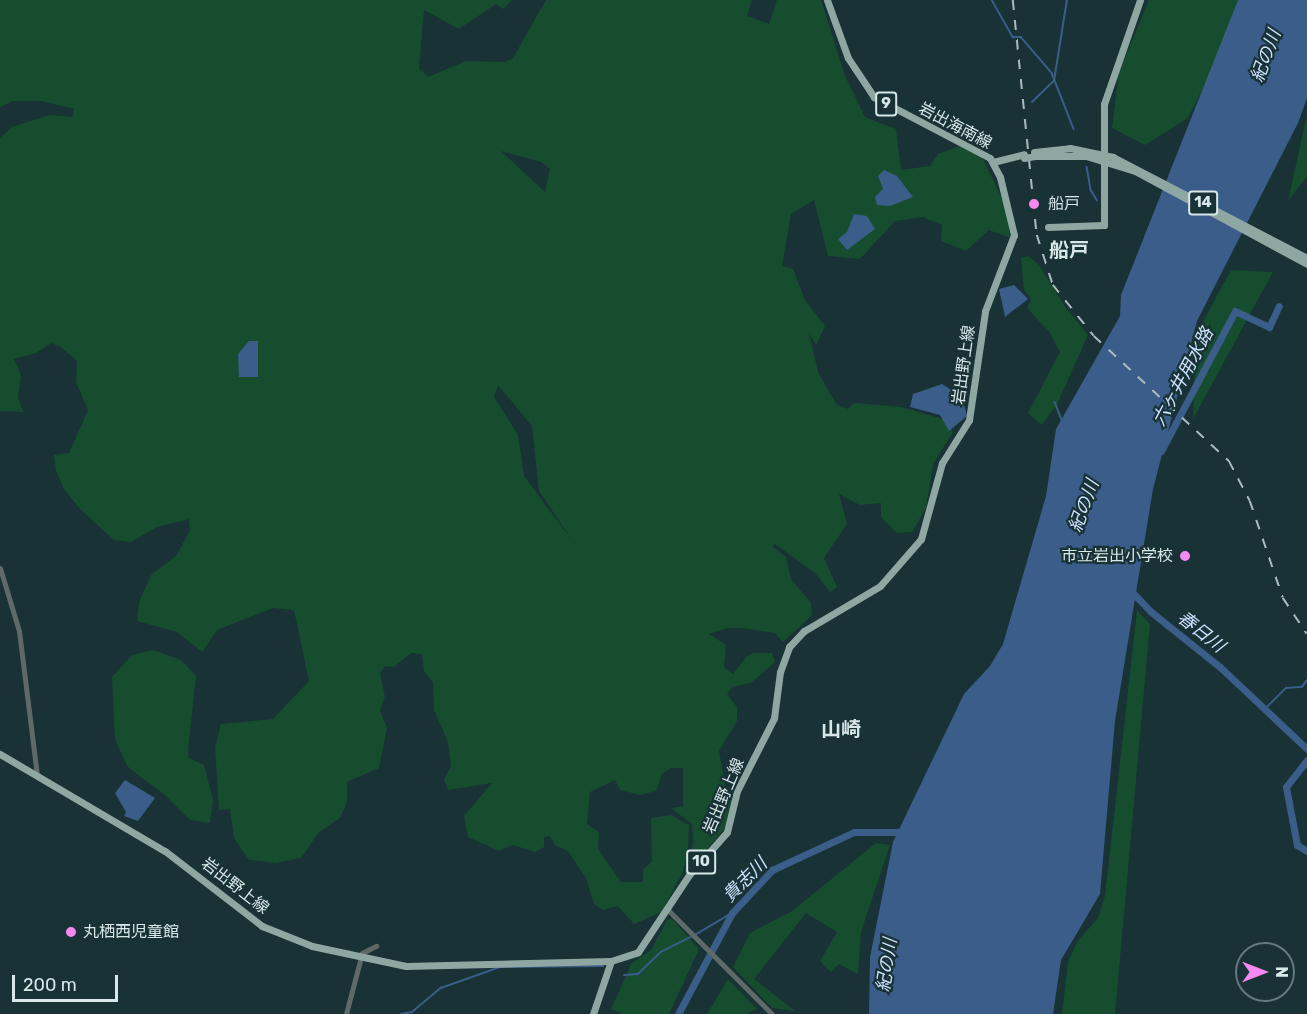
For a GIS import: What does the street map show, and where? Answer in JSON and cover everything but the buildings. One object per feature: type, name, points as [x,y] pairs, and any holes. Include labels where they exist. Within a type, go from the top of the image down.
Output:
[{"type":"main road","name":"岩出海南線","points":[[827,0],[848,58],[874,97],[984,153],[993,162]]},
{"type":"main road","points":[[1048,227],[1104,225],[1109,159],[1106,93],[1140,0]]},
{"type":"main road","points":[[993,162],[1035,154],[1071,154],[1109,159]]},
{"type":"main road","name":"14","points":[[1109,159],[1292,253],[1307,258]]},
{"type":"main road","name":"岩出野上線","points":[[0,754],[165,851],[262,926],[312,946],[406,966],[611,961],[638,952],[670,913],[689,875],[727,831],[737,791],[774,718],[780,672],[789,647],[815,623],[880,586],[912,551],[926,528],[938,472],[969,420],[985,311],[1014,236],[993,162]]},
{"type":"main road","name":"14","points":[[1292,253],[1307,264]]},
{"type":"main road","points":[[593,1014],[611,961]]},
{"type":"street","points":[[0,567],[19,631],[37,776]]},
{"type":"street","points":[[670,913],[772,1014]]},
{"type":"street","points":[[346,1014],[362,953],[376,946]]},
{"type":"green space","points":[[0,0],[512,0],[503,9],[496,4],[459,29],[424,10],[419,68],[428,77],[466,61],[505,62],[513,58],[546,0],[752,0],[747,16],[769,24],[777,0],[821,0],[845,76],[865,117],[896,129],[901,170],[930,166],[938,154],[960,146],[982,157],[1007,209],[1010,238],[989,230],[966,251],[941,241],[942,225],[923,217],[895,221],[860,259],[828,256],[814,200],[791,214],[782,266],[793,269],[805,300],[825,326],[816,345],[809,333],[818,372],[836,404],[848,409],[854,403],[901,407],[946,420],[953,432],[933,464],[926,508],[912,532],[897,533],[881,517],[881,503],[860,505],[839,494],[847,524],[824,558],[837,587],[830,592],[816,574],[774,543],[773,547],[786,557],[791,579],[811,603],[812,615],[783,642],[775,633],[742,628],[728,628],[709,634],[726,645],[724,667],[733,674],[747,656],[754,653],[772,653],[775,662],[751,683],[732,687],[727,694],[737,707],[737,721],[719,751],[726,788],[733,792],[727,826],[684,875],[693,843],[692,824],[671,808],[683,806],[683,768],[671,768],[662,774],[656,791],[640,795],[620,790],[615,780],[590,792],[587,824],[599,832],[598,849],[621,882],[643,882],[643,869],[652,862],[651,818],[671,815],[689,825],[688,854],[682,874],[661,912],[634,924],[618,906],[603,910],[594,904],[586,878],[568,851],[555,845],[550,836],[544,837],[544,847],[535,852],[513,845],[499,851],[468,837],[464,816],[492,783],[448,790],[444,779],[451,766],[448,742],[434,710],[433,682],[424,671],[422,654],[411,653],[394,667],[385,666],[380,673],[385,697],[380,710],[387,728],[379,768],[347,782],[347,802],[340,818],[319,832],[301,858],[276,863],[249,860],[234,838],[230,809],[219,810],[215,747],[221,724],[273,719],[309,681],[294,610],[273,608],[217,630],[202,652],[177,632],[137,621],[139,602],[151,575],[176,556],[190,530],[189,519],[157,527],[131,542],[114,540],[80,509],[64,489],[56,471],[54,455],[69,453],[88,410],[76,382],[77,361],[61,347],[51,343],[36,353],[14,359],[21,375],[18,397],[23,412],[0,411],[0,138],[12,127],[49,115],[72,117],[74,109],[41,101],[13,101],[0,107]],"holes":[[[501,151],[541,162],[550,169],[545,192]],[[498,385],[532,426],[539,491],[574,543],[524,476],[518,435],[494,397]]]},
{"type":"green space","points":[[1149,0],[1238,0],[1217,60],[1188,118],[1145,145],[1112,128],[1119,72]]},
{"type":"green space","points":[[1307,117],[1307,176],[1288,201],[1306,119]]},
{"type":"green space","points":[[1028,256],[1039,265],[1065,307],[1088,335],[1057,404],[1042,425],[1028,413],[1060,352],[1050,333],[1027,308],[1031,299],[1024,290],[1021,258]]},
{"type":"green space","points":[[1231,270],[1273,272],[1193,419],[1195,361],[1202,323]]},
{"type":"green space","points":[[1137,610],[1150,624],[1115,1014],[1062,1014],[1068,962],[1077,942],[1098,918],[1105,896]]},
{"type":"green space","points":[[154,650],[181,660],[196,676],[188,750],[189,758],[204,765],[213,800],[210,823],[190,820],[165,795],[127,766],[115,739],[112,677],[132,655]]},
{"type":"green space","points":[[876,843],[890,845],[861,932],[858,974],[839,964],[831,972],[820,961],[837,932],[806,913],[754,979],[795,1011],[772,1008],[733,967],[750,933],[792,911]]},
{"type":"green space","points":[[672,919],[699,949],[669,1014],[623,1014],[611,1009],[632,963],[651,950],[667,920]]},
{"type":"green space","points":[[728,979],[757,1009],[746,1014],[707,1014]]},
{"type":"water","name":"紀の川","points":[[1238,0],[1307,0],[1307,98],[1298,123],[1197,321],[1153,489],[1115,721],[1100,894],[1061,960],[1053,1014],[869,1014],[870,957],[893,842],[964,694],[990,666],[1003,644],[1046,496],[1056,429],[1120,316],[1121,295]]},
{"type":"water","points":[[884,170],[897,176],[913,197],[890,206],[877,205],[875,197],[883,189],[878,176]]},
{"type":"water","points":[[854,214],[867,216],[875,229],[847,250],[838,239],[847,232]]},
{"type":"water","points":[[1014,285],[1028,299],[1005,317],[999,289]]},
{"type":"water","points":[[249,341],[258,341],[258,377],[239,377],[238,354]]},
{"type":"water","points":[[942,384],[962,397],[967,416],[949,431],[940,415],[910,407],[913,394]]},
{"type":"water","points":[[125,780],[155,798],[138,821],[124,816],[126,812],[115,793]]},
{"type":"waterway","points":[[992,0],[1013,37],[1021,37],[1052,73],[1074,129]]},
{"type":"waterway","points":[[1032,102],[1054,81],[1067,0]]},
{"type":"waterway","points":[[1087,167],[1091,190],[1097,200]]},
{"type":"waterway","name":"六ヶ井用水路","points":[[1161,451],[1235,311],[1269,327],[1279,306]]},
{"type":"waterway","points":[[1055,402],[1063,423]]},
{"type":"waterway","name":"春日川","points":[[1130,590],[1150,611],[1220,667],[1307,749]]},
{"type":"waterway","points":[[1265,709],[1286,688],[1302,687],[1307,680]]},
{"type":"waterway","points":[[1307,760],[1286,787],[1297,845],[1307,851]]},
{"type":"waterway","name":"貴志川","points":[[678,1014],[732,913],[772,870],[854,832],[906,832]]},
{"type":"waterway","points":[[695,935],[732,913]]},
{"type":"waterway","points":[[624,975],[638,974],[661,952],[691,937]]},
{"type":"waterway","points":[[401,1014],[412,1012],[441,988],[500,967],[603,966]]},
{"type":"railway","points":[[1013,0],[1037,235],[1053,285],[1094,336],[1229,461],[1250,501],[1283,598],[1307,634]]},
{"type":"place","name":"船戸","points":[[1034,204]]},
{"type":"place","name":"市立岩出小学校","points":[[1185,556]]},
{"type":"place","name":"丸栖西児童館","points":[[71,932]]},
{"type":"district","name":"船戸","points":[[1069,250]]},
{"type":"district","name":"山崎","points":[[841,729]]}]
